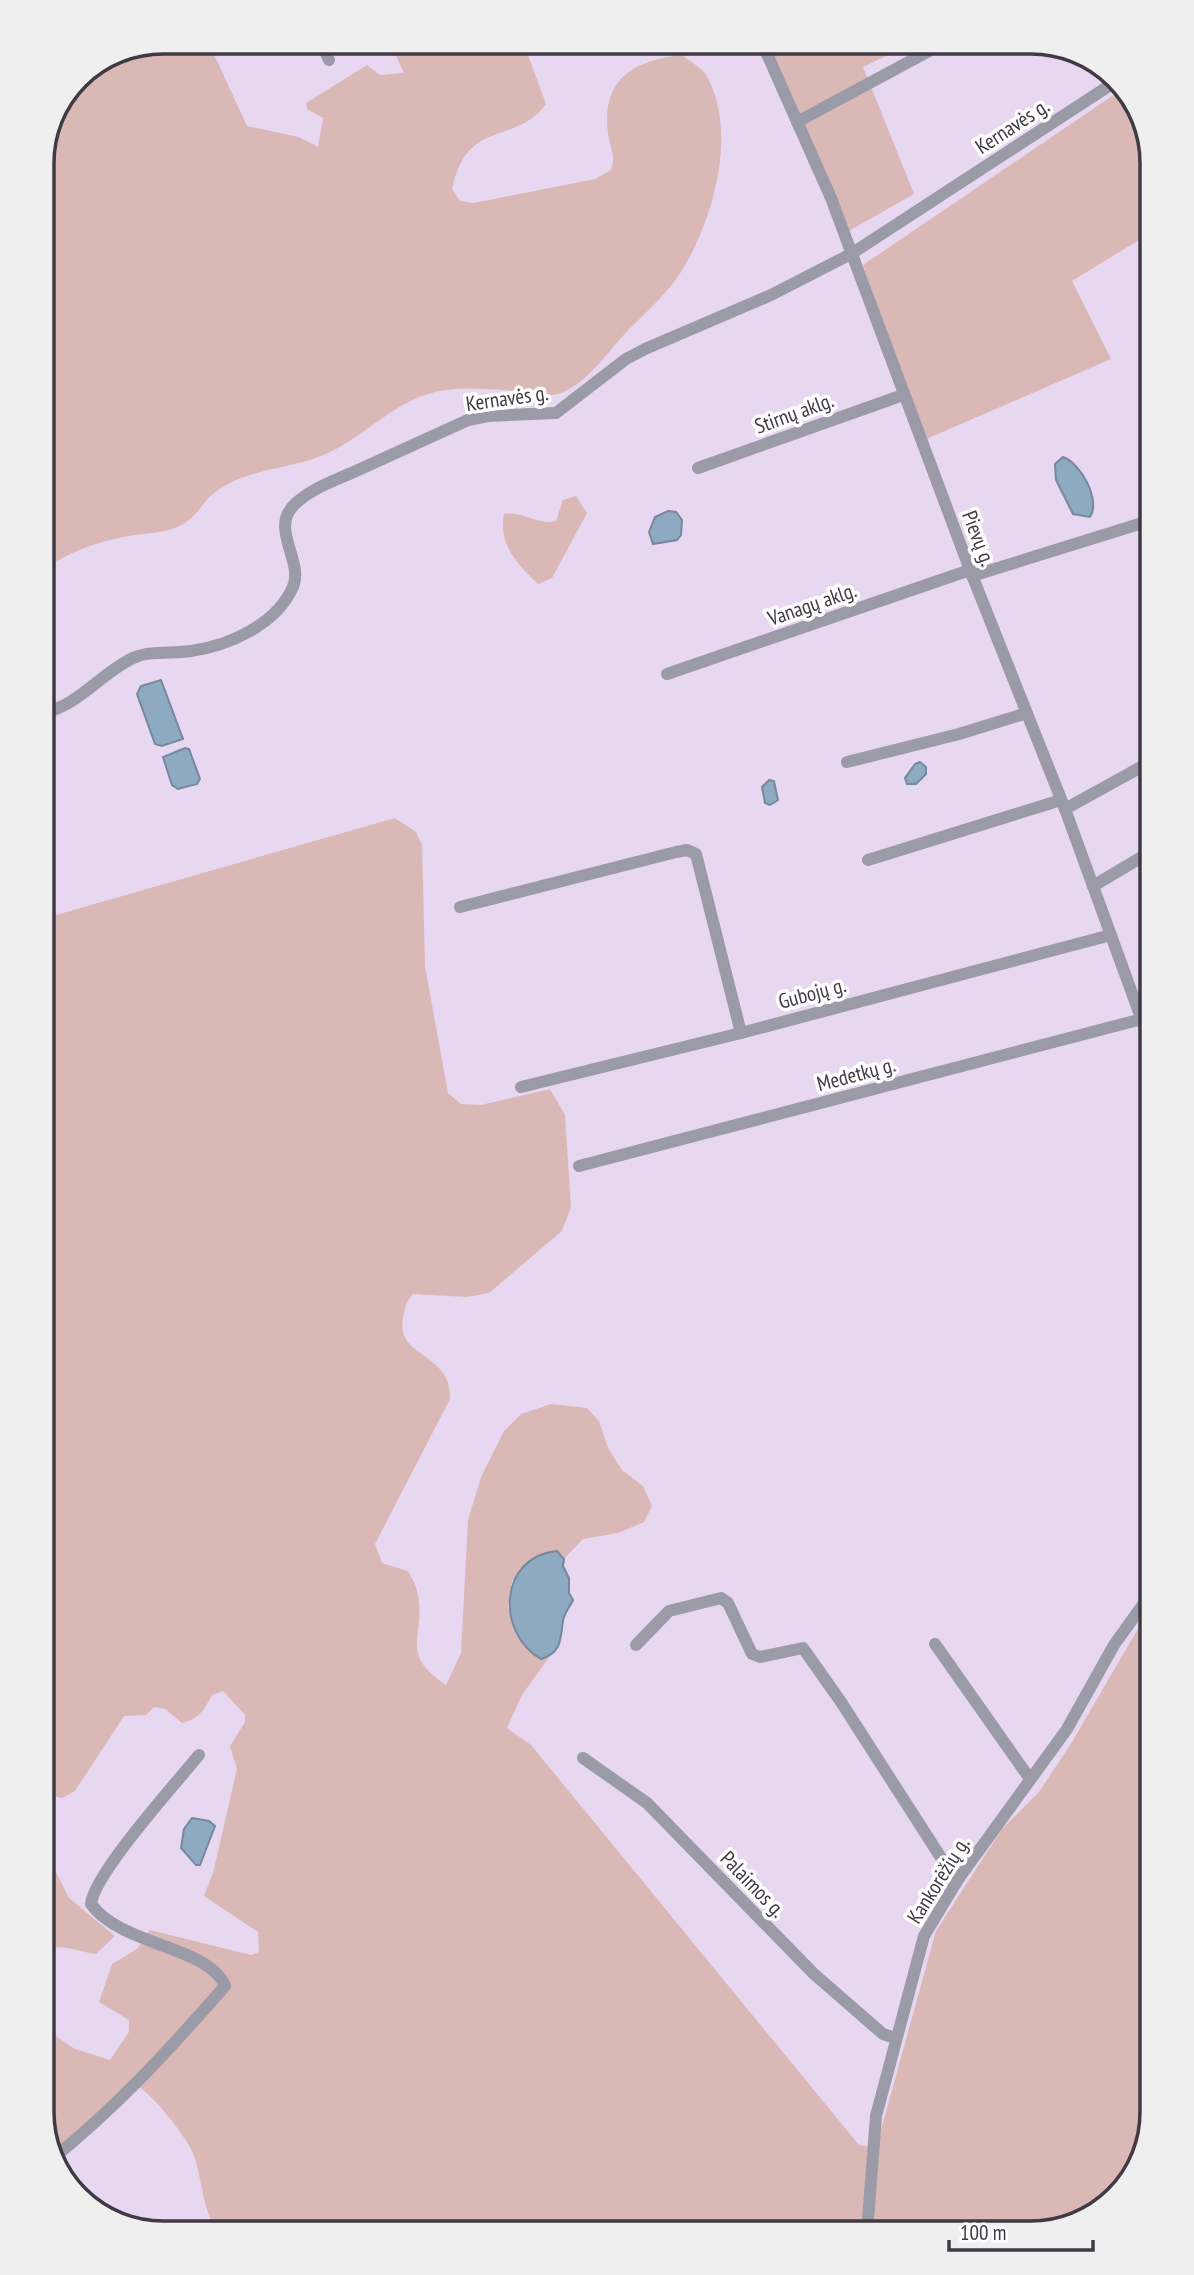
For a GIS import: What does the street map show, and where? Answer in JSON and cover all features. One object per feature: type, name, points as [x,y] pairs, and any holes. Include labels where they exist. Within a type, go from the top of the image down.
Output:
[{"type":"street","name":"Pievų g.","points":[[767,54],[831,198],[903,395],[1140,1008]]},
{"type":"street","points":[[797,121],[923,54]]},
{"type":"street","name":"Kernavės g.","points":[[54,710],[134,658],[211,646],[238,637],[270,617],[291,593],[296,582],[285,526],[289,510],[313,491],[468,420],[488,416],[556,413],[626,359],[771,295],[851,254],[1108,86]]},
{"type":"street","name":"Stirnų aklg.","points":[[698,468],[903,395]]},
{"type":"street","name":"Vanagų aklg.","points":[[667,674],[971,573],[1140,524]]},
{"type":"street","points":[[847,762],[959,734],[1027,713]]},
{"type":"street","points":[[868,860],[1063,804],[1140,767]]},
{"type":"street","points":[[460,907],[676,852],[687,850],[696,854],[741,1033]]},
{"type":"street","points":[[1093,886],[1140,858]]},
{"type":"street","name":"Gubojų g.","points":[[521,1087],[741,1033],[1111,935]]},
{"type":"street","name":"Medetkų g.","points":[[579,1166],[1140,1028]]},
{"type":"street","points":[[636,1645],[669,1611],[721,1598],[728,1602],[752,1654],[760,1657],[803,1648],[947,1867],[959,1878]]},
{"type":"street","name":"Kankorėžių g.","points":[[868,2221],[872,2140],[895,2038],[924,1936],[959,1878],[1067,1729],[1114,1645],[1140,1609]]},
{"type":"street","points":[[935,1644],[1030,1779]]},
{"type":"street","points":[[62,2151],[104,2117],[143,2080],[225,1986],[220,1975],[206,1966],[124,1932],[99,1914],[91,1904],[92,1892],[107,1871],[199,1755]]},
{"type":"street","name":"Palaimos g.","points":[[583,1758],[647,1803],[814,1974],[883,2034],[895,2038]]},
{"type":"shaded area","points":[[214,54],[247,126],[299,137],[318,147],[323,118],[307,109],[306,103],[367,65],[380,75],[404,73],[395,54],[528,54],[546,104],[534,117],[521,125],[493,135],[469,151],[459,166],[452,189],[460,201],[474,203],[595,179],[611,170],[613,156],[607,114],[610,99],[624,76],[649,62],[682,55],[698,67],[706,75],[716,97],[721,122],[721,148],[712,202],[693,251],[675,281],[592,370],[567,390],[551,395],[478,389],[431,393],[405,404],[322,456],[249,475],[221,488],[189,520],[175,528],[91,546],[54,564],[54,156],[58,135],[73,102],[86,86],[102,73],[121,63],[142,56]]},
{"type":"shaded area","points":[[771,54],[890,54],[863,67],[914,194],[847,232]]},
{"type":"shaded area","points":[[1115,94],[1125,109],[1138,142],[1140,239],[1072,281],[1111,359],[924,440],[863,265]]},
{"type":"shaded area","points":[[576,496],[587,513],[552,578],[538,584],[511,553],[504,535],[504,514],[543,522],[556,521],[563,500]]},
{"type":"shaded area","points":[[395,818],[416,832],[422,845],[425,966],[448,1093],[461,1104],[481,1105],[550,1089],[565,1115],[571,1207],[562,1231],[489,1293],[467,1297],[413,1294],[409,1298],[402,1325],[404,1335],[414,1348],[443,1373],[449,1386],[450,1399],[375,1544],[382,1563],[408,1571],[416,1586],[419,1606],[418,1652],[431,1673],[446,1685],[461,1653],[468,1520],[481,1477],[504,1431],[521,1414],[551,1404],[587,1408],[599,1421],[608,1448],[622,1470],[643,1486],[652,1506],[644,1522],[618,1533],[583,1539],[564,1559],[562,1554],[529,1561],[512,1581],[508,1607],[520,1638],[541,1659],[550,1656],[522,1695],[507,1728],[531,1745],[859,2145],[876,2148],[936,1931],[1002,1829],[1039,1792],[1072,1742],[1140,1625],[1140,2112],[1138,2133],[1129,2160],[1103,2194],[1073,2212],[1052,2219],[1031,2221],[212,2221],[205,2204],[196,2161],[188,2143],[156,2102],[132,2082],[60,2145],[54,2112],[54,2035],[75,2049],[110,2060],[129,2032],[129,2020],[99,2002],[112,1964],[137,1949],[150,1930],[251,1955],[259,1952],[258,1932],[204,1896],[213,1873],[237,1769],[230,1746],[245,1722],[245,1715],[223,1691],[212,1695],[197,1716],[182,1723],[165,1709],[154,1707],[146,1715],[124,1716],[75,1791],[62,1798],[54,1796],[54,916]]},
{"type":"shaded area","points":[[54,1868],[69,1898],[115,1936],[96,1954],[56,1947]]},
{"type":"water","points":[[1063,457],[1076,467],[1087,483],[1093,502],[1090,517],[1073,514],[1056,480],[1055,464]]},
{"type":"water","points":[[668,511],[676,512],[682,520],[681,535],[677,540],[653,544],[649,532],[655,517]]},
{"type":"water","points":[[161,680],[183,739],[162,746],[155,744],[137,694],[141,686]]},
{"type":"water","points":[[185,748],[189,749],[200,779],[197,784],[178,789],[172,785],[163,757]]},
{"type":"water","points":[[920,762],[926,767],[926,774],[916,784],[907,784],[905,778],[915,764]]},
{"type":"water","points":[[769,780],[774,781],[778,800],[770,805],[765,803],[762,787]]},
{"type":"water","points":[[557,1551],[564,1559],[563,1566],[569,1578],[569,1593],[573,1600],[564,1618],[556,1649],[541,1659],[526,1647],[516,1632],[510,1598],[514,1581],[523,1567],[538,1556]]},
{"type":"water","points":[[192,1818],[209,1821],[215,1826],[200,1865],[196,1865],[181,1848],[184,1829]]}]
